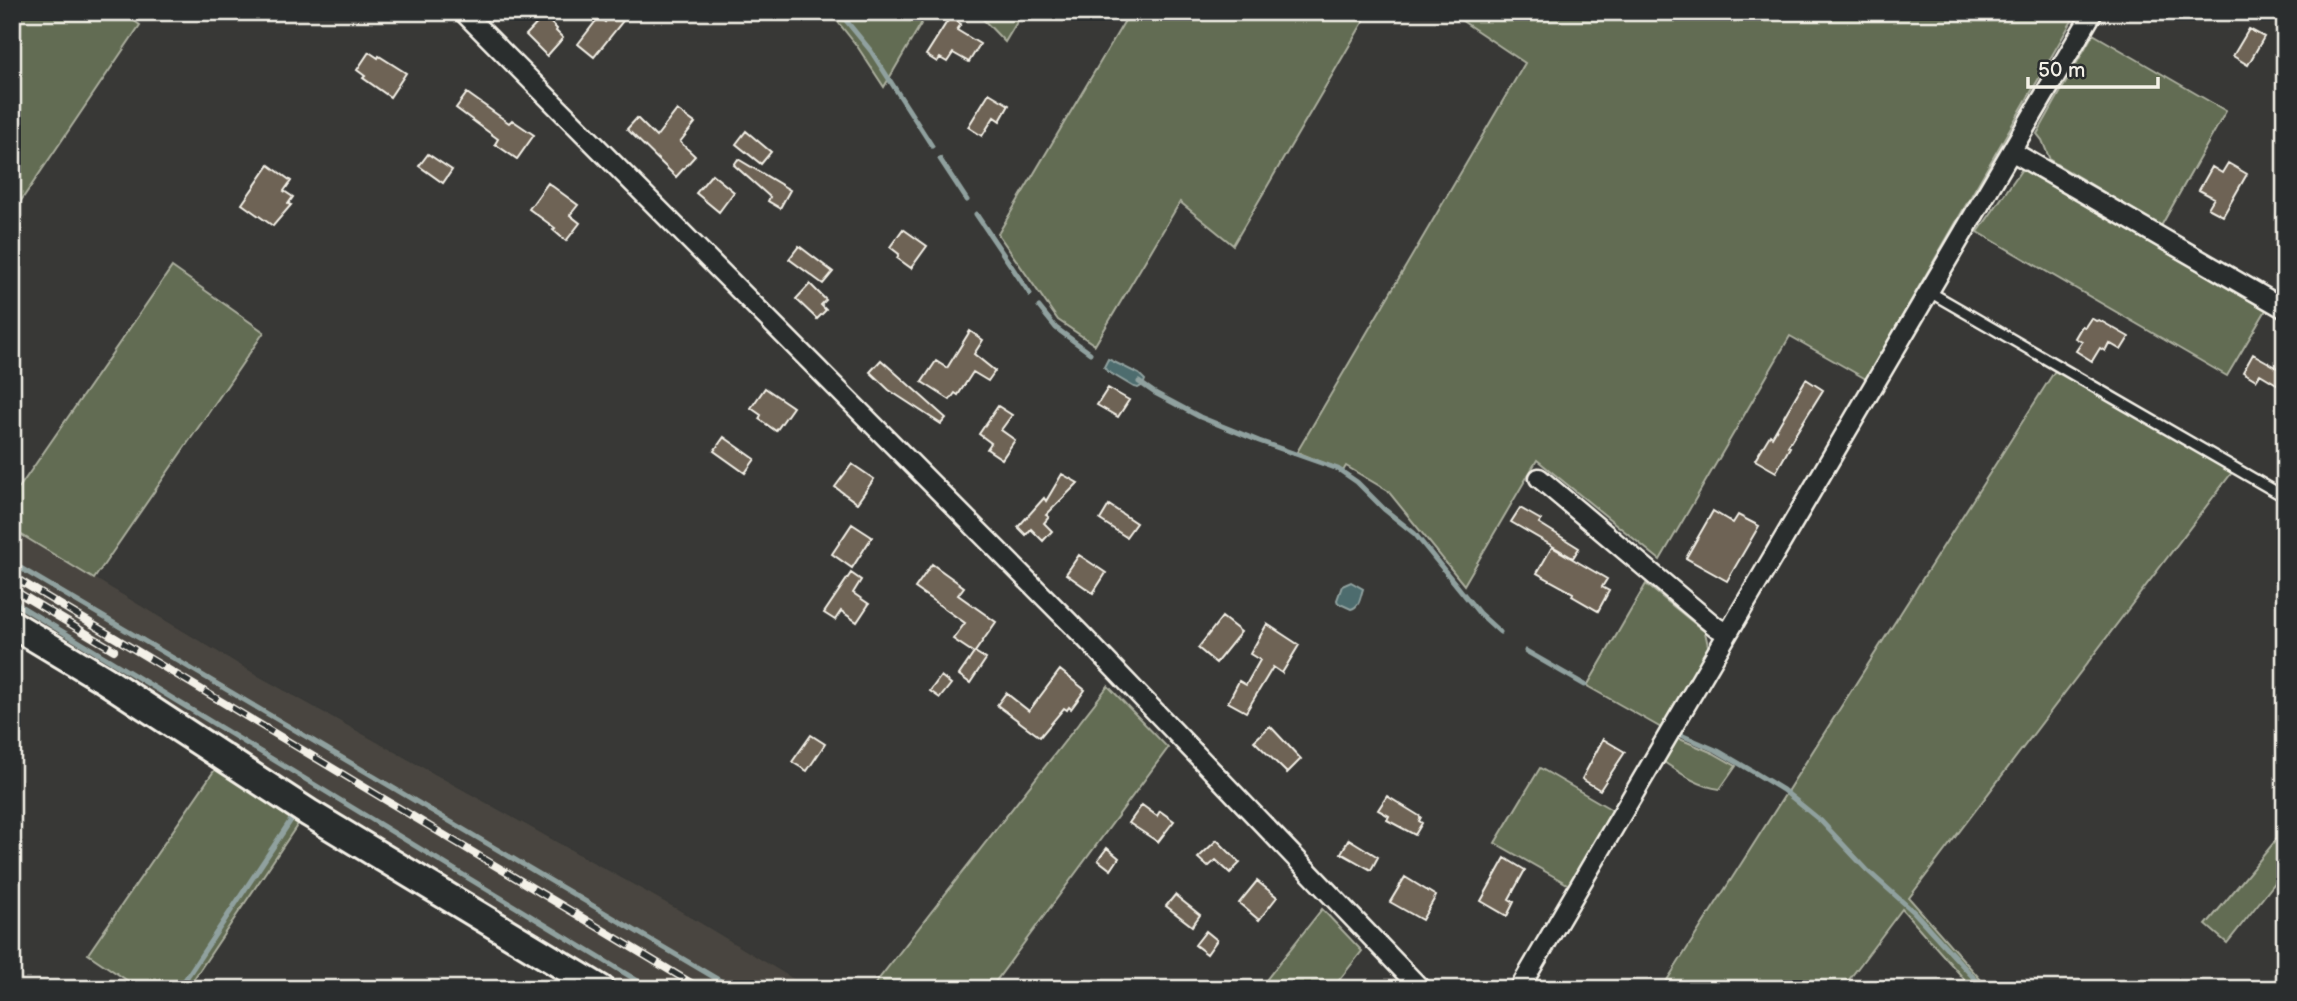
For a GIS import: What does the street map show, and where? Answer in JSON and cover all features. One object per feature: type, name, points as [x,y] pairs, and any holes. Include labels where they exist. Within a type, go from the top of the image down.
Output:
[{"type":"street","points":[[463,12],[1081,634],[1421,989]]},
{"type":"street","points":[[1519,989],[2093,12]]},
{"type":"street","points":[[2013,152],[2285,309]]},
{"type":"street","points":[[1539,478],[1716,627],[1727,633]]},
{"type":"street","points":[[12,624],[105,680],[309,813],[601,989]]},
{"type":"lane","points":[[1928,291],[2285,497]]},
{"type":"shaded area","points":[[12,529],[260,677],[677,909],[810,989],[582,989],[298,824],[207,761],[12,635]]},
{"type":"green space","points":[[12,12],[121,12],[140,25],[12,214]]},
{"type":"green space","points":[[830,12],[928,12],[884,87]]},
{"type":"green space","points":[[976,12],[1023,12],[1005,42]]},
{"type":"green space","points":[[1130,12],[1369,12],[1233,245],[1180,202],[1095,345],[1058,320],[998,234]]},
{"type":"green space","points":[[1449,12],[2077,12],[1866,379],[1790,336],[1660,560],[1537,460],[1464,585],[1388,491],[1346,466],[1343,471],[1297,452],[1525,63]]},
{"type":"green space","points":[[2093,34],[2226,111],[2161,226],[2050,160],[2037,134]]},
{"type":"green space","points":[[2022,169],[2266,310],[2227,376],[1978,232]]},
{"type":"green space","points":[[172,267],[264,332],[94,579],[12,529],[12,498]]},
{"type":"green space","points":[[2056,369],[2233,471],[1909,898],[1989,989],[1973,989],[1902,909],[1842,989],[1662,988]]},
{"type":"green space","points":[[1646,584],[1705,632],[1709,650],[1663,729],[1587,686]]},
{"type":"green space","points":[[1108,686],[1168,748],[990,989],[871,989]]},
{"type":"green space","points":[[1675,737],[1736,766],[1720,789],[1696,782],[1661,760]]},
{"type":"green space","points":[[216,768],[298,824],[187,989],[140,989],[88,954]]},
{"type":"green space","points":[[1540,768],[1614,811],[1569,885],[1495,843]]},
{"type":"green space","points":[[2285,829],[2285,870],[2227,943],[2206,925]]},
{"type":"green space","points":[[1322,909],[1362,951],[1332,989],[1259,989]]},
{"type":"water","points":[[1108,359],[1139,374],[1145,380],[1143,385],[1134,387],[1107,371],[1104,367]]},
{"type":"water","points":[[1351,582],[1363,589],[1358,604],[1351,609],[1337,600],[1342,586]]},
{"type":"building","points":[[612,12],[630,12],[594,57],[578,44],[599,17],[605,22]]},
{"type":"building","points":[[544,16],[563,38],[547,56],[526,35]]},
{"type":"building","points":[[950,17],[961,24],[957,30],[980,44],[969,62],[953,53],[947,62],[940,58],[937,62],[926,55]]},
{"type":"building","points":[[2249,29],[2264,37],[2248,65],[2233,56]]},
{"type":"building","points":[[369,52],[406,73],[390,97],[363,78],[365,76],[357,70]]},
{"type":"building","points":[[467,93],[509,123],[512,120],[534,135],[517,159],[495,144],[498,139],[456,108]]},
{"type":"building","points":[[989,93],[1009,105],[1000,121],[994,117],[982,136],[968,127]]},
{"type":"building","points":[[677,110],[695,123],[680,142],[695,156],[676,177],[627,129],[637,118],[656,137]]},
{"type":"building","points":[[746,131],[771,152],[761,164],[736,144]]},
{"type":"building","points":[[428,154],[452,170],[443,183],[419,166]]},
{"type":"building","points":[[738,159],[790,190],[780,208],[768,201],[770,197],[734,165]]},
{"type":"building","points":[[2228,163],[2247,174],[2223,216],[2208,208],[2214,198],[2199,190],[2212,167],[2222,173]]},
{"type":"building","points":[[269,165],[291,181],[284,191],[293,197],[288,204],[291,205],[273,226],[242,204]]},
{"type":"building","points":[[712,174],[734,192],[719,212],[696,193]]},
{"type":"building","points":[[548,183],[578,205],[570,215],[580,223],[566,241],[553,230],[555,228],[529,209]]},
{"type":"building","points":[[903,229],[927,246],[911,268],[897,258],[899,254],[890,247]]},
{"type":"building","points":[[799,246],[833,272],[823,284],[789,259]]},
{"type":"building","points":[[810,284],[826,300],[821,305],[826,310],[817,319],[796,299]]},
{"type":"building","points":[[2091,318],[2129,337],[2121,350],[2109,343],[2105,351],[2100,348],[2092,361],[2076,351],[2082,342],[2075,338]]},
{"type":"building","points":[[970,331],[983,340],[974,354],[995,371],[988,381],[973,372],[958,395],[955,393],[950,400],[922,382],[936,361],[947,368]]},
{"type":"building","points":[[2253,354],[2285,372],[2285,389],[2260,374],[2256,380],[2243,372]]},
{"type":"building","points":[[881,360],[946,418],[941,424],[889,390],[870,372]]},
{"type":"building","points":[[1806,379],[1823,390],[1788,446],[1790,447],[1776,472],[1755,460],[1770,435],[1772,437]]},
{"type":"building","points":[[765,388],[793,407],[776,431],[759,419],[761,415],[751,408]]},
{"type":"building","points":[[1108,388],[1129,400],[1118,417],[1097,405]]},
{"type":"building","points":[[998,406],[1012,415],[1001,430],[1015,440],[1002,459],[987,449],[991,443],[979,434]]},
{"type":"building","points":[[724,437],[755,459],[745,473],[714,451]]},
{"type":"building","points":[[852,464],[874,479],[857,503],[835,487]]},
{"type":"building","points":[[1062,474],[1078,483],[1046,515],[1049,517],[1044,523],[1052,531],[1043,541],[1031,529],[1026,535],[1018,527],[1044,498],[1046,501]]},
{"type":"building","points":[[1109,505],[1136,523],[1126,537],[1100,520]]},
{"type":"building","points":[[1520,508],[1579,548],[1573,558],[1511,522]]},
{"type":"building","points":[[1713,511],[1733,523],[1738,515],[1759,526],[1727,581],[1686,558]]},
{"type":"building","points":[[852,524],[872,537],[852,568],[832,554]]},
{"type":"building","points":[[1552,547],[1607,579],[1602,587],[1609,591],[1598,611],[1537,573]]},
{"type":"building","points":[[1079,555],[1106,573],[1093,593],[1066,574]]},
{"type":"building","points":[[932,564],[964,587],[958,595],[996,622],[975,652],[986,659],[970,683],[959,675],[974,653],[953,639],[965,623],[915,588]]},
{"type":"building","points":[[851,573],[861,580],[853,593],[869,604],[857,622],[841,611],[835,620],[824,613]]},
{"type":"building","points":[[1222,617],[1241,632],[1216,663],[1198,648]]},
{"type":"building","points":[[1267,624],[1299,645],[1282,673],[1273,667],[1246,712],[1228,702],[1239,681],[1246,685],[1260,660],[1250,654]]},
{"type":"building","points":[[1060,670],[1085,690],[1071,709],[1064,708],[1040,737],[997,705],[1006,693],[1029,711]]},
{"type":"building","points":[[941,676],[951,684],[940,698],[930,691]]},
{"type":"building","points":[[1270,726],[1301,759],[1287,773],[1254,741]]},
{"type":"building","points":[[811,735],[825,744],[807,771],[792,762]]},
{"type":"building","points":[[1603,739],[1625,752],[1600,790],[1582,779]]},
{"type":"building","points":[[1387,796],[1421,817],[1419,821],[1422,823],[1415,835],[1387,820],[1389,816],[1378,810]]},
{"type":"building","points":[[1142,805],[1157,816],[1160,811],[1174,821],[1158,842],[1129,823]]},
{"type":"building","points":[[1349,839],[1378,857],[1371,870],[1341,853]]},
{"type":"building","points":[[1217,840],[1240,863],[1230,873],[1216,860],[1208,867],[1198,858]]},
{"type":"building","points":[[1107,848],[1119,858],[1111,870],[1098,860]]},
{"type":"building","points":[[1505,858],[1525,870],[1509,899],[1514,902],[1507,916],[1481,901]]},
{"type":"building","points":[[1405,877],[1436,896],[1422,920],[1390,902]]},
{"type":"building","points":[[1257,881],[1277,897],[1259,920],[1239,903]]},
{"type":"building","points":[[1175,895],[1200,915],[1192,926],[1166,906]]},
{"type":"building","points":[[1206,931],[1217,940],[1207,954],[1195,945]]},
{"type":"waterway","points":[[839,12],[871,51],[932,146]]},
{"type":"waterway","points":[[940,159],[967,200]]},
{"type":"waterway","points":[[976,214],[1030,294]]},
{"type":"waterway","points":[[1039,307],[1056,328],[1090,353]]},
{"type":"waterway","points":[[1139,382],[1200,417],[1338,469],[1357,482],[1415,534],[1479,613],[1500,632]]},
{"type":"waterway","points":[[12,563],[734,989]]},
{"type":"waterway","points":[[12,601],[651,989]]},
{"type":"waterway","points":[[1526,651],[1585,685]]},
{"type":"waterway","points":[[1681,735],[1718,751],[1783,790],[1821,821],[1867,870],[1914,912],[1984,989]]},
{"type":"waterway","points":[[179,989],[291,820]]},
{"type":"railway","points":[[12,576],[701,989]]},
{"type":"railway","points":[[12,589],[114,650]]}]
